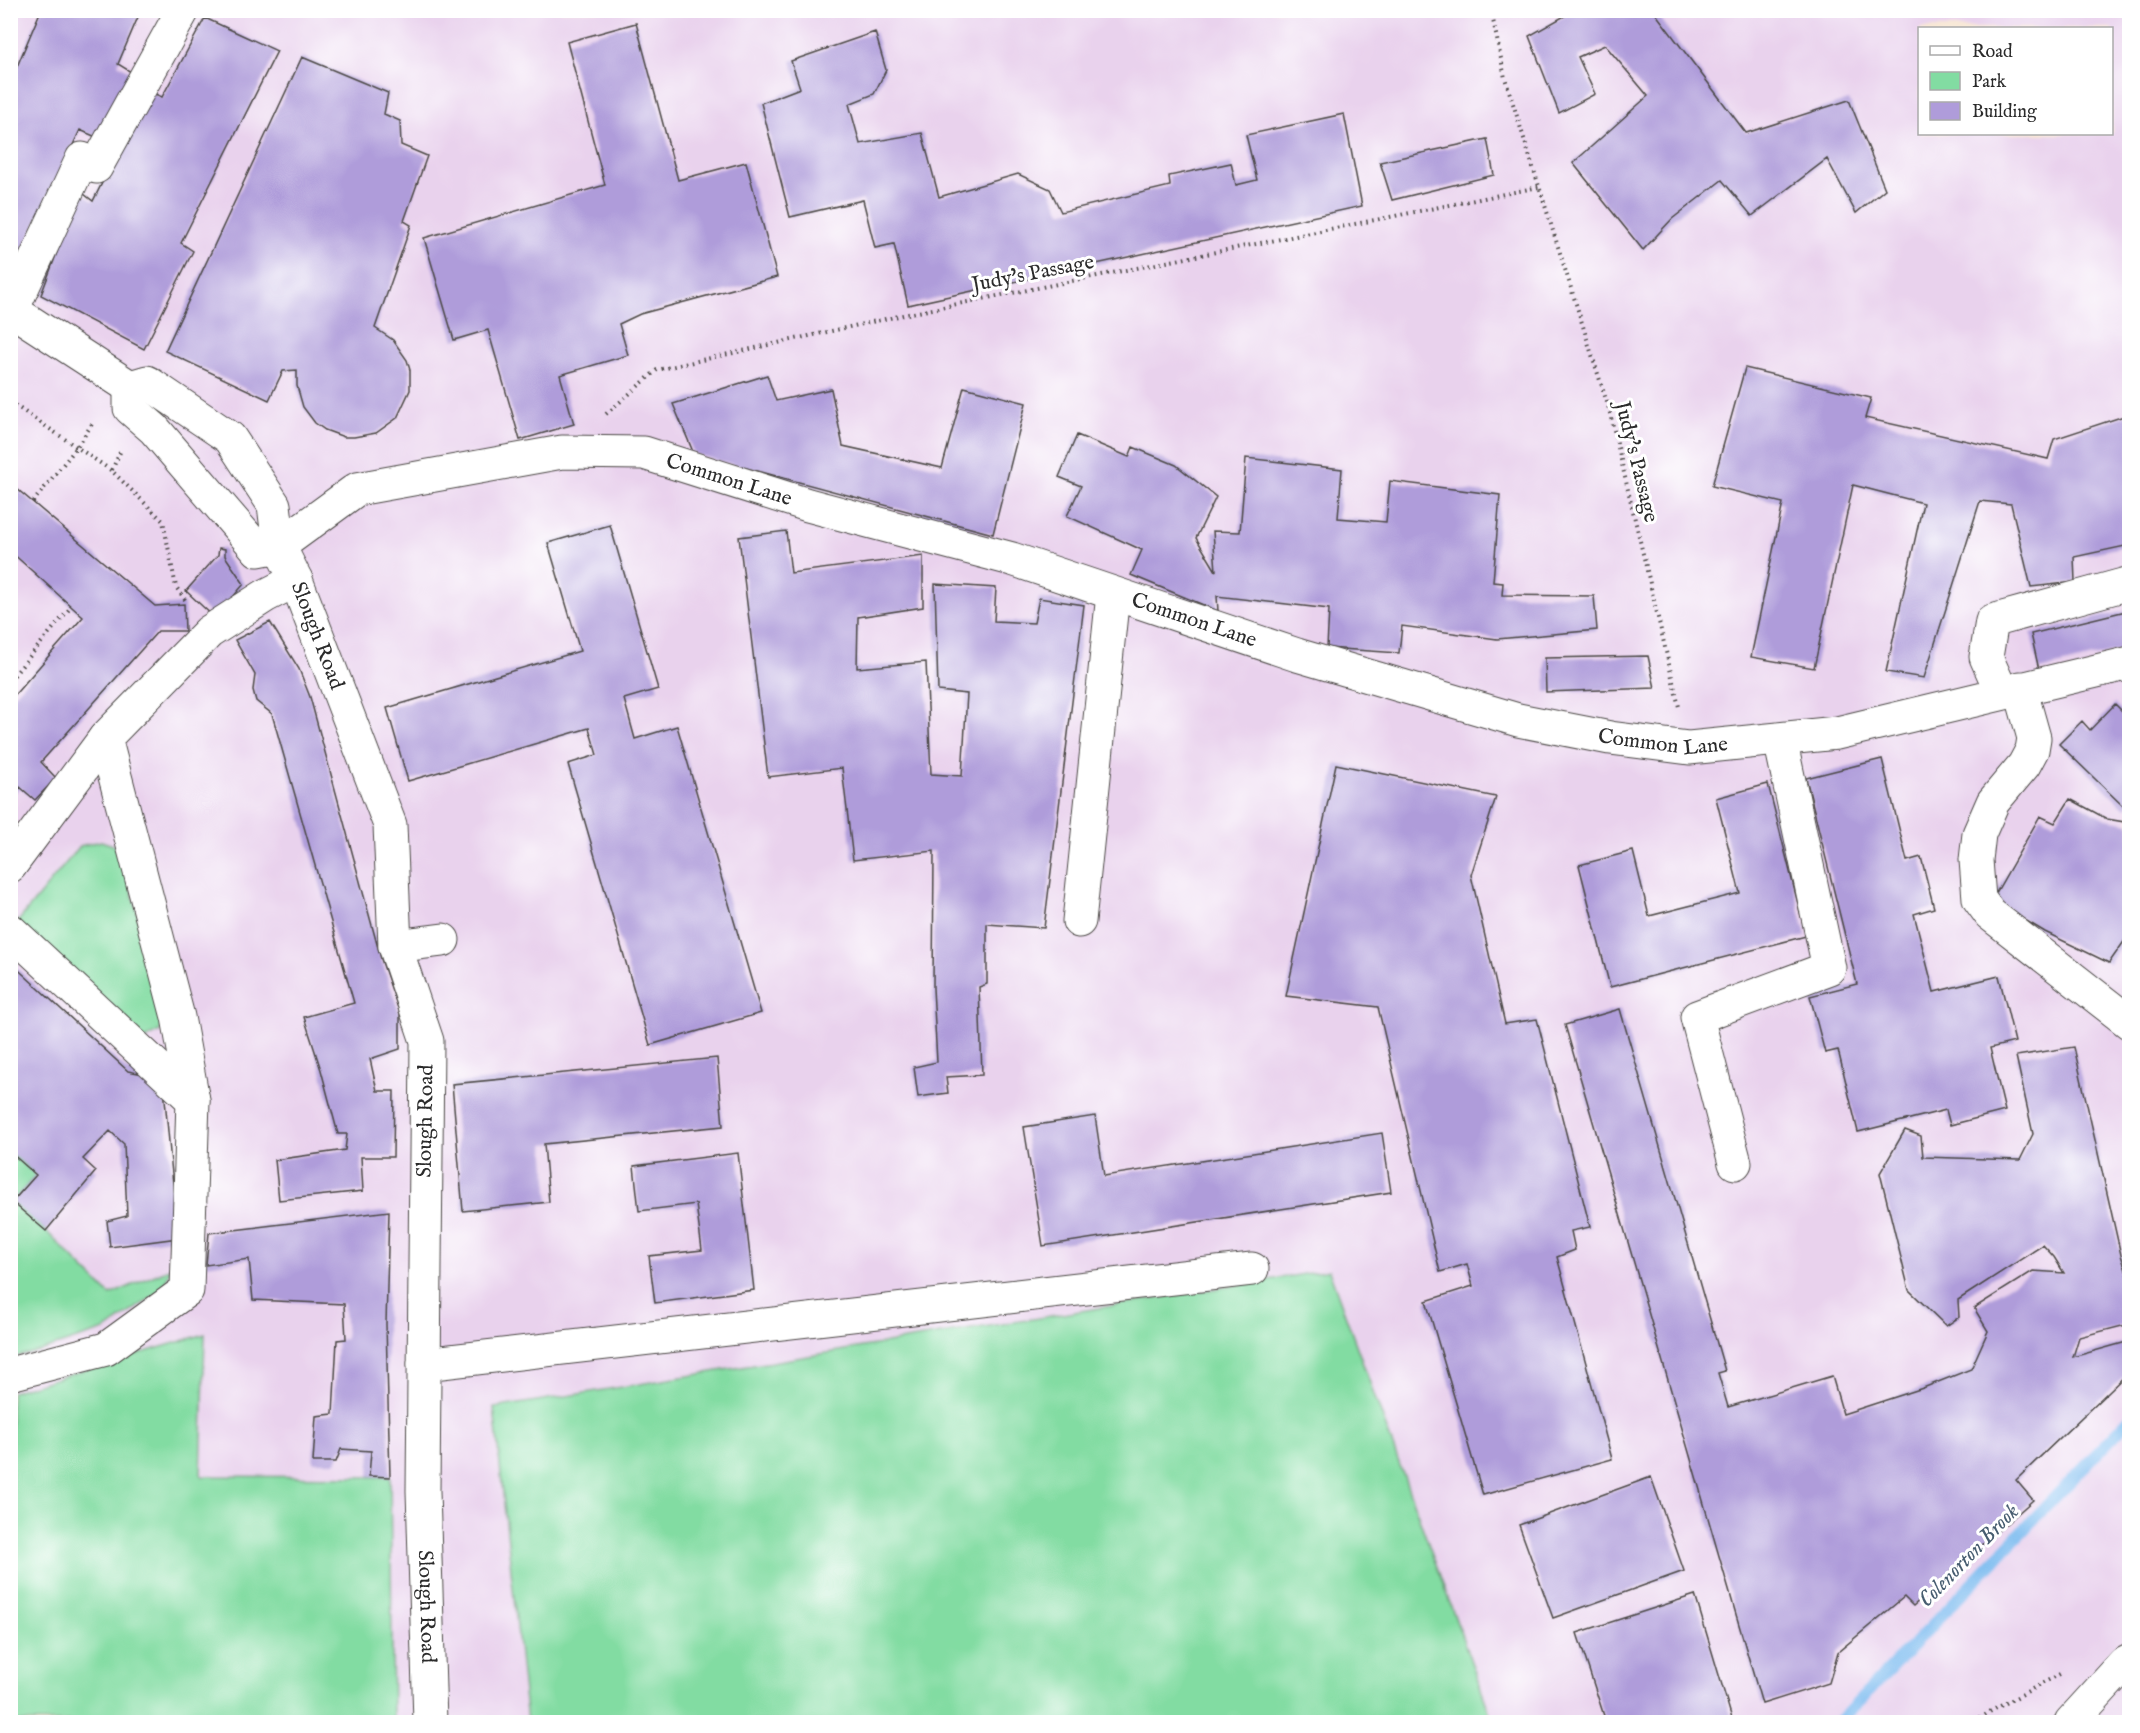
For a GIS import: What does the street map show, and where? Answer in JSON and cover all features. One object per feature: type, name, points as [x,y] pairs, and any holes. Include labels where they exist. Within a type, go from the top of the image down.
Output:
[{"type":"street","points":[[11,310],[82,159],[96,167],[183,10]]},
{"type":"street","name":"Slough Road","points":[[11,310],[130,387],[147,382],[230,438],[273,505],[279,546],[296,580],[390,825],[395,946],[427,1041],[423,1491],[430,1722]]},
{"type":"street","points":[[130,387],[130,408],[154,429],[258,550],[279,546]]},
{"type":"street","name":"Common Lane","points":[[279,546],[357,489],[562,452],[644,453],[808,505],[1011,559],[1297,655],[1518,720],[1610,738],[1689,748],[1837,733],[2130,663]]},
{"type":"street","points":[[10,866],[105,738],[209,632],[265,596],[296,580]]},
{"type":"street","points":[[2130,583],[1992,621],[1986,657],[2011,690],[2034,738],[2024,765],[1993,802],[1978,834],[1976,860],[1978,899],[1990,914],[2130,1023]]},
{"type":"street","points":[[1079,921],[1113,594]]},
{"type":"street","points":[[10,1374],[106,1349],[187,1290],[193,1100],[178,1017],[105,738]]},
{"type":"street","points":[[1735,1163],[1697,1017],[1829,968],[1780,739]]},
{"type":"street","points":[[10,930],[193,1100]]},
{"type":"street","points":[[395,946],[443,940]]},
{"type":"street","points":[[424,1364],[1252,1269]]},
{"type":"street","points":[[2071,1722],[2124,1664],[2130,1661]]},
{"type":"path","name":"Judy's Passage","points":[[1491,10],[1505,78],[1609,410],[1689,748]]},
{"type":"path","name":"Judy's Passage","points":[[562,452],[657,370],[903,315],[1539,187]]},
{"type":"path","points":[[10,402],[112,471],[163,521],[176,587]]},
{"type":"path","points":[[33,502],[77,447],[94,420]]},
{"type":"path","points":[[112,471],[126,441]]},
{"type":"path","points":[[10,680],[71,607]]},
{"type":"path","points":[[1975,1722],[1990,1711],[2067,1670]]},
{"type":"shaded area","points":[[11,11],[2129,11],[2129,1722],[11,1722]]},
{"type":"green space","points":[[101,841],[113,845],[122,853],[164,1017],[160,1031],[140,1042],[15,925],[80,846]]},
{"type":"green space","points":[[10,1152],[36,1175],[12,1202],[46,1231],[110,1295],[171,1268],[162,1290],[105,1330],[10,1358]]},
{"type":"green space","points":[[1329,1270],[1493,1722],[527,1722],[494,1408]]},
{"type":"green space","points":[[205,1334],[201,1476],[390,1477],[393,1722],[11,1722],[11,1392]]},
{"type":"building","points":[[41,10],[141,10],[118,64],[136,75],[103,140],[80,130],[12,274],[10,273],[10,83]]},
{"type":"building","points":[[1575,10],[1653,10],[1746,133],[1849,100],[1885,189],[1856,213],[1827,159],[1752,216],[1722,180],[1672,219],[1643,250],[1573,163],[1648,96],[1605,45],[1578,57],[1595,94],[1559,113],[1529,36]]},
{"type":"building","points":[[205,18],[277,51],[181,243],[193,251],[144,349],[41,295],[80,191],[93,201],[148,91],[162,97]]},
{"type":"building","points":[[636,23],[678,180],[746,162],[777,277],[640,314],[619,324],[628,355],[560,375],[574,424],[520,440],[488,330],[454,340],[424,238],[605,185],[567,42]]},
{"type":"building","points":[[875,32],[886,70],[874,94],[849,104],[860,144],[922,133],[939,197],[1018,174],[1050,189],[1061,212],[1170,186],[1169,176],[1231,163],[1236,185],[1257,180],[1246,135],[1344,114],[1362,206],[908,305],[894,244],[875,248],[863,200],[790,217],[761,103],[800,88],[791,61]]},
{"type":"building","points":[[302,57],[388,93],[384,114],[400,121],[401,145],[427,156],[404,221],[411,225],[375,328],[393,340],[407,360],[410,370],[410,390],[397,418],[376,433],[354,437],[344,437],[325,430],[315,423],[303,407],[297,386],[297,370],[283,371],[269,400],[165,351]]},
{"type":"building","points":[[1487,139],[1494,175],[1392,200],[1380,162]]},
{"type":"building","points":[[1745,368],[1871,398],[1865,418],[2048,459],[2054,439],[2130,414],[2130,545],[2074,557],[2075,582],[2031,587],[2011,504],[1980,501],[1924,678],[1886,672],[1923,503],[1853,485],[1814,668],[1751,657],[1783,503],[1712,486]]},
{"type":"building","points":[[767,375],[776,401],[831,389],[843,446],[942,468],[964,387],[1026,403],[993,534],[694,454],[673,404]]},
{"type":"building","points":[[1077,435],[1129,457],[1133,447],[1176,465],[1216,497],[1196,538],[1216,571],[1213,531],[1240,532],[1246,458],[1342,469],[1338,518],[1386,522],[1390,481],[1500,495],[1493,582],[1503,583],[1502,595],[1594,596],[1597,630],[1497,639],[1402,626],[1399,653],[1327,648],[1329,609],[1217,596],[1218,611],[1131,575],[1142,550],[1067,516],[1081,486],[1059,477]]},
{"type":"building","points":[[10,483],[155,606],[184,604],[185,631],[158,631],[41,762],[56,778],[35,800],[20,787],[10,798],[10,700],[83,617],[10,551]]},
{"type":"building","points":[[610,525],[658,689],[624,699],[635,739],[677,726],[761,1013],[650,1045],[568,764],[597,755],[589,728],[408,781],[387,708],[580,651],[548,543]]},
{"type":"building","points":[[786,531],[791,573],[923,556],[923,607],[858,617],[857,668],[926,662],[931,774],[962,776],[967,694],[938,691],[935,584],[996,588],[994,621],[1034,623],[1039,598],[1084,605],[1044,928],[987,924],[987,984],[979,987],[982,1075],[946,1077],[948,1093],[918,1097],[914,1067],[937,1062],[933,988],[934,851],[853,860],[842,768],[768,777],[739,537]]},
{"type":"building","points":[[219,548],[225,549],[225,556],[244,584],[215,618],[186,591],[218,555]]},
{"type":"building","points":[[2130,610],[2130,648],[2039,670],[2031,634]]},
{"type":"building","points":[[270,622],[299,669],[310,697],[381,959],[400,1014],[400,1049],[370,1059],[377,1091],[394,1091],[393,1157],[361,1157],[363,1191],[279,1200],[275,1160],[345,1150],[347,1134],[338,1134],[304,1017],[354,1003],[272,714],[256,701],[253,690],[255,675],[235,640]]},
{"type":"building","points":[[1648,656],[1655,688],[1546,692],[1545,658]]},
{"type":"building","points":[[2115,704],[2130,719],[2130,803],[2125,808],[2059,744],[2082,721],[2090,730]]},
{"type":"building","points":[[1882,759],[1907,861],[1921,857],[1934,908],[1914,914],[1934,992],[1999,976],[2015,1042],[1990,1048],[2005,1111],[1950,1125],[1946,1110],[1858,1132],[1838,1050],[1825,1053],[1810,996],[1857,984],[1806,778]]},
{"type":"building","points":[[1336,764],[1496,797],[1471,875],[1505,1024],[1537,1019],[1590,1227],[1571,1231],[1575,1250],[1557,1257],[1612,1459],[1483,1495],[1426,1301],[1473,1286],[1467,1264],[1440,1272],[1378,1007],[1286,996]]},
{"type":"building","points":[[1768,784],[1806,936],[1610,987],[1579,865],[1633,851],[1649,916],[1740,893],[1716,798]]},
{"type":"building","points":[[2070,799],[2107,819],[2130,823],[2130,933],[2109,963],[2045,932],[1992,900],[2040,816],[2055,823]]},
{"type":"building","points":[[10,962],[128,1071],[163,1078],[178,1238],[110,1247],[107,1221],[127,1216],[124,1144],[110,1131],[83,1159],[96,1171],[46,1231],[12,1202],[36,1175],[10,1152]]},
{"type":"building","points":[[1620,1009],[1725,1371],[1718,1373],[1728,1407],[1832,1376],[1843,1414],[1923,1388],[1971,1369],[1988,1331],[1974,1308],[2033,1271],[2064,1273],[2043,1245],[1958,1300],[1959,1317],[1946,1326],[1909,1290],[1880,1173],[1905,1130],[1921,1136],[1923,1157],[2020,1160],[2033,1134],[2016,1056],[2074,1047],[2121,1255],[2130,1282],[2130,1324],[2079,1337],[2073,1357],[2130,1341],[2130,1371],[2016,1480],[2033,1500],[1913,1606],[1904,1597],[1838,1652],[1829,1683],[1762,1704],[1565,1025]]},
{"type":"building","points":[[717,1058],[723,1126],[544,1144],[549,1202],[463,1211],[452,1084]]},
{"type":"building","points":[[1095,1116],[1104,1176],[1382,1133],[1391,1192],[1043,1246],[1024,1127]]},
{"type":"building","points":[[738,1153],[754,1290],[655,1303],[649,1256],[702,1250],[696,1204],[639,1211],[634,1166]]},
{"type":"building","points":[[389,1211],[386,1324],[390,1477],[369,1476],[371,1451],[341,1449],[336,1462],[313,1462],[316,1416],[333,1414],[337,1340],[346,1339],[344,1304],[253,1300],[249,1259],[206,1265],[209,1233]]},
{"type":"building","points":[[1651,1477],[1684,1571],[1553,1618],[1519,1525]]},
{"type":"building","points":[[1695,1595],[1733,1722],[1606,1722],[1577,1633]]},
{"type":"waterway","name":"Colenorton Brook","points":[[1839,1722],[2130,1419]]}]
